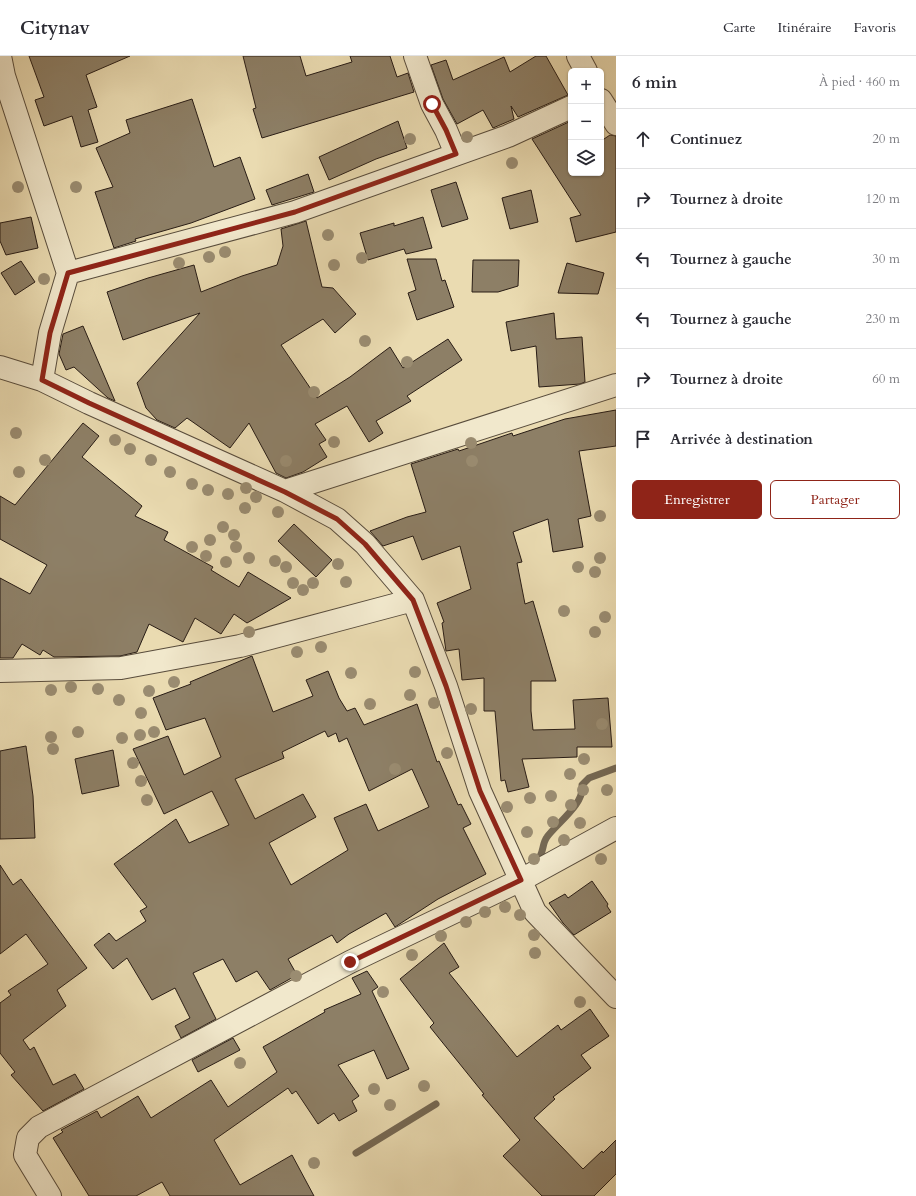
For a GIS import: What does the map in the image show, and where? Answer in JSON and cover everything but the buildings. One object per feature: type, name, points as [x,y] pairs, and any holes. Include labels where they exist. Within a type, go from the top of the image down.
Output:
[{"type":"street","points":[[0,56],[4,76],[68,273],[50,333],[42,380]]},
{"type":"street","points":[[415,56],[432,104],[446,130],[456,154]]},
{"type":"street","points":[[578,56],[584,68]]},
{"type":"street","points":[[604,104],[616,124]]},
{"type":"street","points":[[68,273],[295,212],[508,136],[568,108]]},
{"type":"street","points":[[0,367],[42,380],[89,403],[285,492],[337,519],[365,544],[413,600],[446,686],[480,791],[535,912],[616,997]]},
{"type":"street","points":[[285,492],[616,384]]},
{"type":"street","points":[[0,671],[121,668],[140,665],[240,646],[413,600]]},
{"type":"street","points":[[50,1196],[25,1155],[28,1138],[39,1127],[350,962],[521,880],[616,828]]},
{"type":"waterway","points":[[536,862],[541,855],[547,837],[575,806],[582,792],[582,785],[589,778],[616,768]]},
{"type":"waterway","points":[[356,1153],[436,1104]]},
{"type":"route","points":[[350,962],[521,880],[480,791],[446,686],[413,600],[365,544],[337,519],[285,492],[89,403],[42,380],[50,333],[68,273],[295,212],[456,154],[446,130],[432,104]]}]
